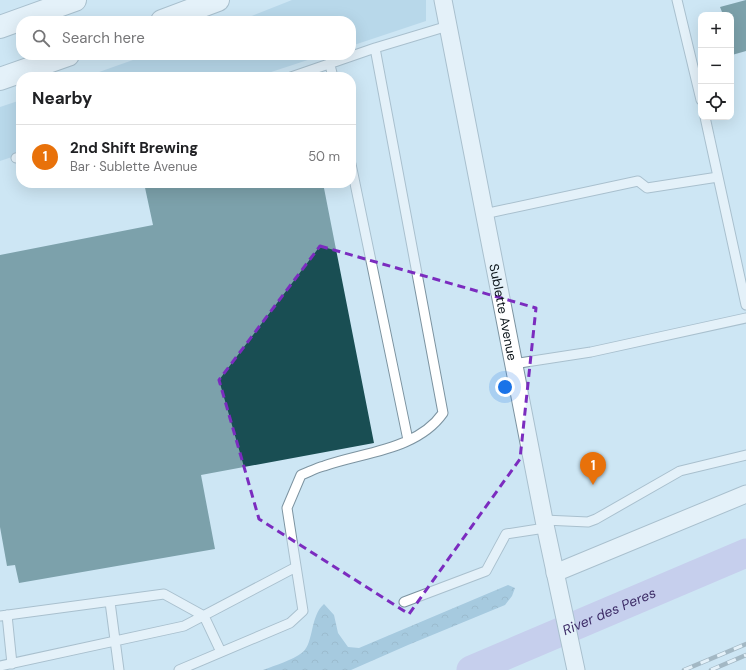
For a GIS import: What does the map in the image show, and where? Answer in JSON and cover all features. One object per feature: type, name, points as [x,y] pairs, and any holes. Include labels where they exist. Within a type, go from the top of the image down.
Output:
[{"type":"highway","points":[[29,16],[75,0]]},
{"type":"highway","points":[[175,16],[218,0]]},
{"type":"highway","points":[[0,26],[16,20]]},
{"type":"highway","points":[[20,72],[54,60]]},
{"type":"highway","points":[[0,79],[16,73]]},
{"type":"street","name":"Sublette Avenue","points":[[443,0],[513,364],[576,669]]},
{"type":"street","points":[[557,581],[746,494]]},
{"type":"lane","points":[[677,0],[698,88]]},
{"type":"lane","points":[[356,55],[448,26]]},
{"type":"lane","points":[[179,670],[290,623],[303,611],[287,508],[301,475],[324,465],[352,459],[419,436],[437,421],[443,413],[375,48]]},
{"type":"lane","points":[[307,72],[343,60]]},
{"type":"lane","points":[[330,65],[332,72]]},
{"type":"lane","points":[[706,120],[746,304]]},
{"type":"lane","points":[[484,214],[638,181],[647,188],[718,177]]},
{"type":"lane","points":[[356,188],[408,440]]},
{"type":"lane","points":[[513,364],[591,352],[746,318]]},
{"type":"lane","points":[[404,602],[486,571],[506,534],[545,524],[588,522],[596,519],[680,471],[746,455]]},
{"type":"lane","points":[[0,666],[184,626],[296,567]]},
{"type":"lane","points":[[12,664],[4,615],[164,594],[204,616],[221,652]]},
{"type":"lane","points":[[110,602],[119,670]]},
{"type":"highlighted area","points":[[320,246],[536,308],[520,459],[409,614],[259,519],[219,380]]},
{"type":"shaded area","points":[[292,0],[426,0],[426,21],[356,44],[356,16],[252,16]]},
{"type":"shaded area","points":[[133,60],[308,60],[271,72],[99,72]]},
{"type":"shaded area","points":[[16,102],[16,156],[0,161],[0,107]]},
{"type":"green space","points":[[508,585],[515,588],[512,596],[505,605],[351,670],[263,670],[303,652],[309,642],[316,615],[324,604],[334,615],[338,633],[348,647],[359,648]]},
{"type":"building","points":[[746,0],[746,51],[734,54],[734,12],[722,12],[720,7]]},
{"type":"building","points":[[145,188],[324,188],[374,443],[201,475],[215,549],[19,583],[15,565],[7,566],[0,527],[0,255],[153,225]]},
{"type":"waterway","name":"River des Peres","points":[[471,670],[746,553]]},
{"type":"railway","points":[[684,670],[746,644]]},
{"type":"railway","points":[[711,670],[746,655]]},
{"type":"place","name":"2nd Shift Brewing","points":[[593,485]]}]
